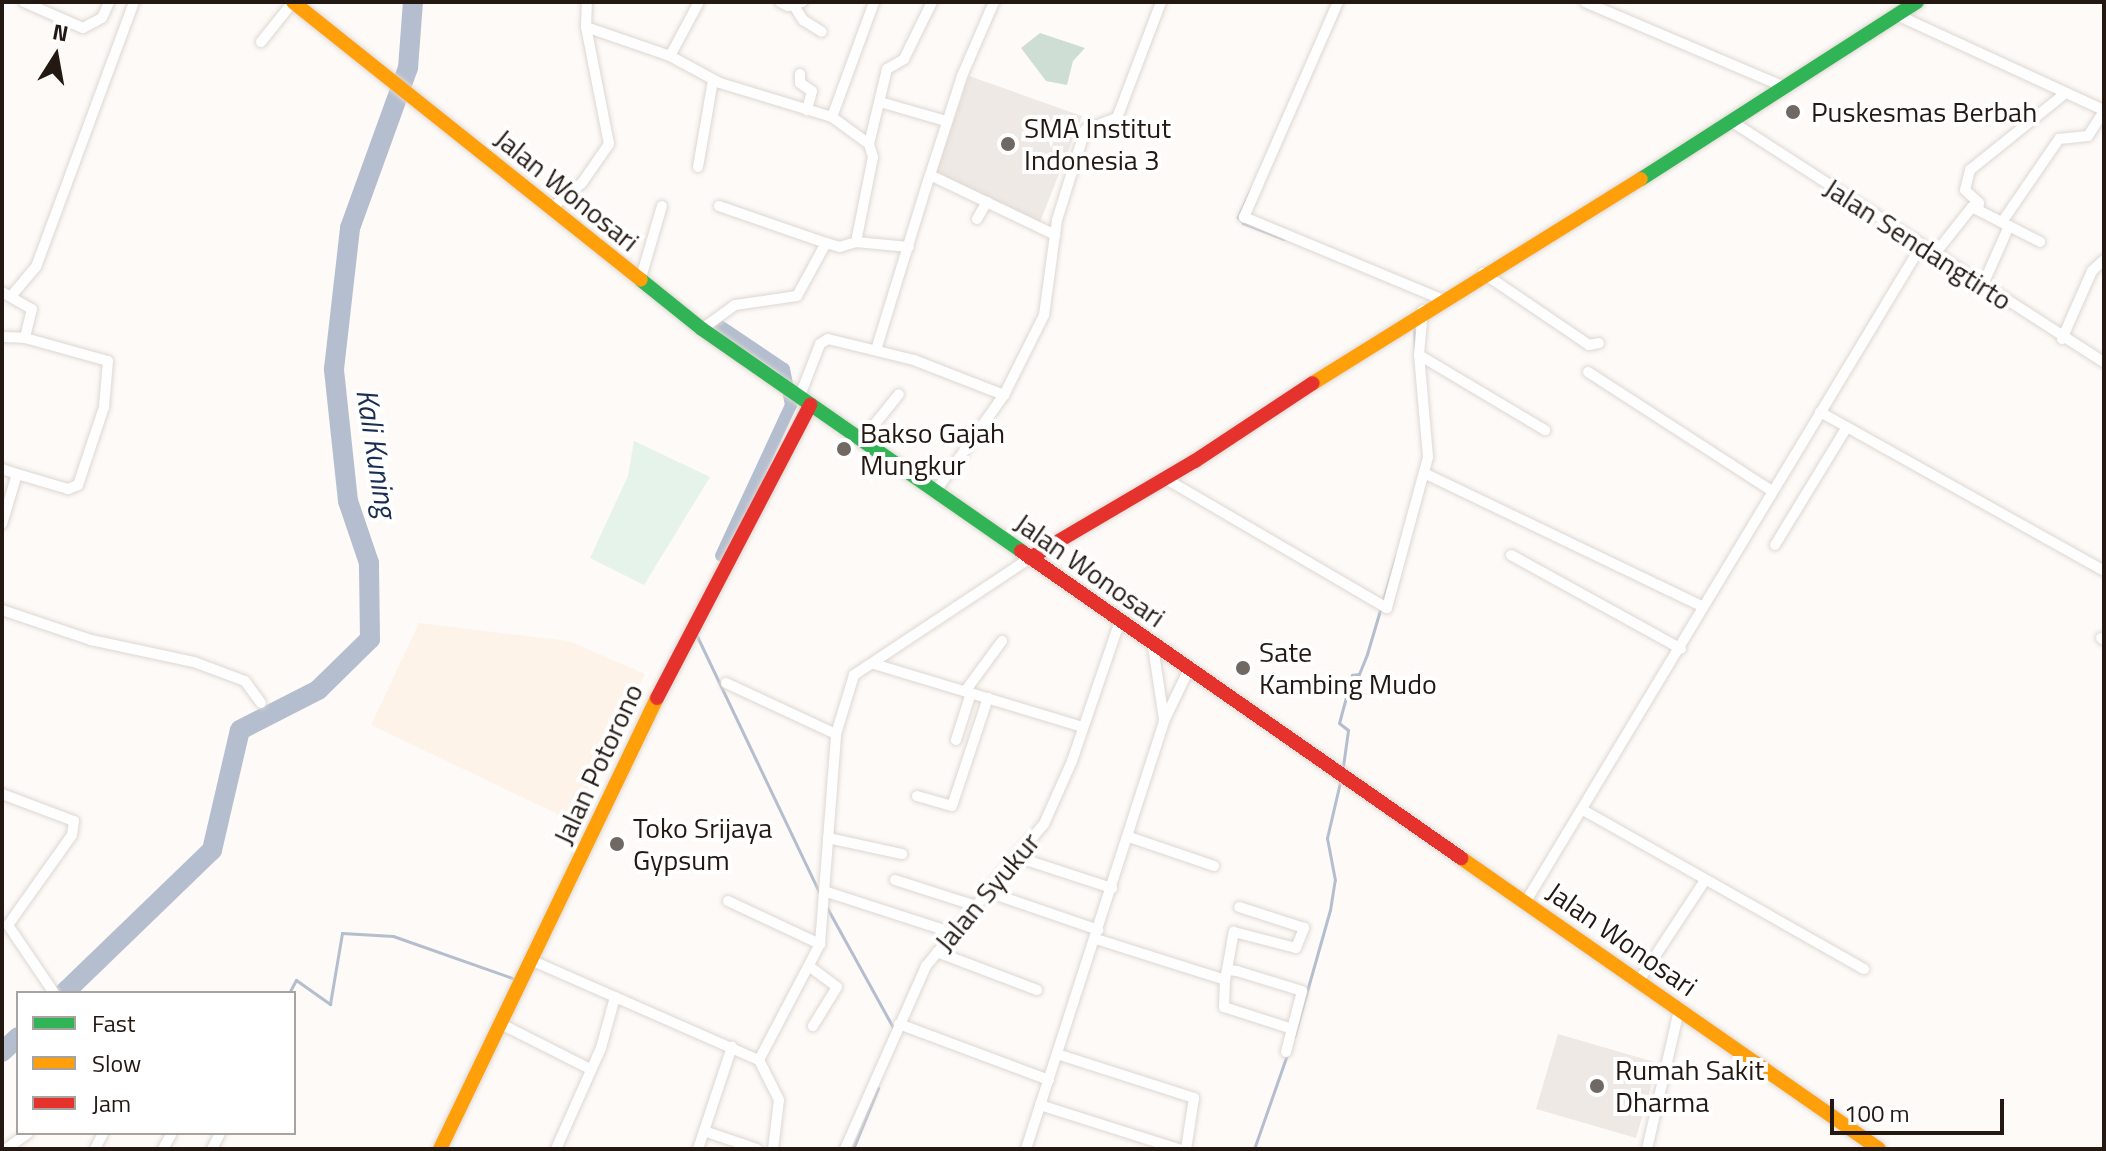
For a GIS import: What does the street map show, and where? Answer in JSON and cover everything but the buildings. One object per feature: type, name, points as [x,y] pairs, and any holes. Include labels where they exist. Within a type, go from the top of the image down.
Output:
[{"type":"main road","name":"Jalan Wonosari","points":[[293,2],[549,210],[702,329],[1153,647],[1879,1149]]},
{"type":"main road","points":[[1030,558],[1166,479],[1423,310],[1734,123],[1907,7]]},
{"type":"main road","name":"Jalan Potorono","points":[[440,1149],[801,399]]},
{"type":"street","points":[[24,2],[83,28],[102,18],[109,2]]},
{"type":"street","points":[[25,338],[33,311],[8,293],[36,267],[134,2]]},
{"type":"street","points":[[261,42],[293,2]]},
{"type":"street","points":[[549,210],[582,183],[609,144],[586,27],[587,2]]},
{"type":"street","points":[[670,56],[699,2]]},
{"type":"street","points":[[780,2],[798,4],[807,24],[822,32]]},
{"type":"street","points":[[832,117],[874,2]]},
{"type":"street","points":[[856,242],[873,157],[869,144],[887,69],[904,59],[932,2]]},
{"type":"street","points":[[876,350],[946,121],[994,2]]},
{"type":"street","points":[[935,492],[1004,395],[1044,315],[1055,235],[1085,130],[1117,118],[1161,2]]},
{"type":"street","points":[[1338,2],[1244,217],[1443,300]]},
{"type":"street","points":[[1585,2],[1784,87]]},
{"type":"street","points":[[1907,7],[2063,95],[2104,111],[2088,136],[2059,139],[2005,224],[1982,287]]},
{"type":"street","points":[[586,27],[670,56],[713,80],[832,117],[869,144]]},
{"type":"street","points":[[800,74],[800,83],[812,91],[807,110]]},
{"type":"street","points":[[698,167],[713,80]]},
{"type":"street","points":[[1978,210],[1964,186],[1970,170],[2063,95]]},
{"type":"street","points":[[880,102],[946,121]]},
{"type":"street","name":"Jalan Sendangtirto","points":[[1734,123],[2062,339],[2104,362]]},
{"type":"street","points":[[930,175],[1055,235]]},
{"type":"street","points":[[977,219],[987,202]]},
{"type":"street","points":[[640,282],[662,206]]},
{"type":"street","points":[[719,206],[840,247],[856,242],[909,247]]},
{"type":"street","points":[[1934,255],[1970,209],[1978,210],[2040,242]]},
{"type":"street","points":[[702,329],[735,305],[797,296],[826,243]]},
{"type":"street","points":[[1525,903],[1681,649],[1701,606],[1921,246]]},
{"type":"street","points":[[2062,339],[2092,271],[2104,260]]},
{"type":"street","points":[[1483,273],[1589,345],[1599,343]]},
{"type":"street","points":[[1166,479],[1387,608],[1428,457],[1419,355],[1423,310]]},
{"type":"street","points":[[2,337],[25,338],[108,361],[108,385],[78,485],[68,489],[2,469]]},
{"type":"street","points":[[801,399],[824,340],[876,350],[1004,395]]},
{"type":"street","points":[[1419,355],[1545,430]]},
{"type":"street","points":[[1588,372],[1772,491]]},
{"type":"street","points":[[861,441],[899,394]]},
{"type":"street","points":[[1820,412],[2104,571]]},
{"type":"street","points":[[1775,545],[1847,427]]},
{"type":"street","points":[[1424,473],[1701,606]]},
{"type":"street","points":[[2,521],[17,474]]},
{"type":"street","points":[[1511,555],[1681,649]]},
{"type":"street","points":[[759,1060],[820,944],[826,915],[836,734],[854,675],[1030,558]]},
{"type":"street","points":[[2,610],[91,640],[194,662],[245,681],[261,703]]},
{"type":"street","name":"Jalan Syukur","points":[[845,1149],[888,1045],[937,952],[985,891],[1020,858],[1057,797],[1120,621]]},
{"type":"street","points":[[956,740],[968,691],[1002,641]]},
{"type":"street","points":[[1153,647],[1164,721]]},
{"type":"street","points":[[874,664],[1083,727]]},
{"type":"street","points":[[1027,1149],[1164,721],[1189,669]]},
{"type":"street","points":[[726,683],[836,734]]},
{"type":"street","points":[[917,796],[952,806],[988,698]]},
{"type":"street","points":[[2,794],[67,816],[75,828],[4,927],[53,991]]},
{"type":"street","points":[[1583,810],[1704,882],[1864,969]]},
{"type":"street","points":[[1129,837],[1214,866]]},
{"type":"street","points":[[828,838],[902,854]]},
{"type":"street","points":[[1020,858],[1112,888]]},
{"type":"street","points":[[895,880],[973,905]]},
{"type":"street","points":[[1638,982],[1704,882]]},
{"type":"street","points":[[985,891],[1097,935],[1226,975],[1304,992],[1286,1052]]},
{"type":"street","points":[[826,896],[953,933]]},
{"type":"street","points":[[728,901],[820,944]]},
{"type":"street","points":[[1239,907],[1304,928],[1296,948],[1234,932],[1224,1007],[1292,1029]]},
{"type":"street","points":[[937,952],[1037,990]]},
{"type":"street","points":[[533,961],[759,1060],[779,1100],[773,1149]]},
{"type":"street","points":[[809,966],[837,987],[813,1026]]},
{"type":"street","points":[[556,1149],[590,1069],[615,997]]},
{"type":"street","points":[[1647,1149],[1679,1010]]},
{"type":"street","points":[[501,1024],[590,1069]]},
{"type":"street","points":[[898,1025],[1049,1080]]},
{"type":"street","points":[[698,1149],[732,1047]]},
{"type":"street","points":[[1057,1054],[1194,1098],[1186,1149]]},
{"type":"street","points":[[1040,1105],[1179,1149]]},
{"type":"street","points":[[704,1131],[757,1149]]},
{"type":"street","points":[[6,1149],[25,1135]]},
{"type":"shaded area","points":[[1040,33],[1085,48],[1073,61],[1067,85],[1046,81],[1021,48]]},
{"type":"shaded area","name":"SMA Institut Indonesia 3","points":[[969,76],[1082,116],[1040,222],[936,172]]},
{"type":"shaded area","points":[[634,441],[710,477],[644,585],[590,558],[628,476]]},
{"type":"shaded area","points":[[419,623],[569,641],[645,674],[572,821],[371,725]]},
{"type":"shaded area","name":"Rumah Sakit Dharma","points":[[1558,1034],[1658,1063],[1636,1138],[1536,1109]]},
{"type":"waterway","name":"Kali Kuning","points":[[66,991],[212,850],[240,730],[318,690],[370,639],[369,563],[348,501],[334,369],[350,228],[408,68],[413,2]]},
{"type":"waterway","points":[[1250,191],[1238,217],[1243,223],[1284,239]]},
{"type":"waterway","points":[[1414,321],[1415,353]]},
{"type":"waterway","points":[[720,326],[784,369],[791,405],[721,556]]},
{"type":"waterway","points":[[1343,766],[1348,730],[1339,723],[1352,675],[1359,674],[1367,654],[1396,556]]},
{"type":"waterway","points":[[695,632],[819,892]]},
{"type":"waterway","points":[[1294,1037],[1330,910],[1335,880],[1327,838],[1340,782]]},
{"type":"waterway","points":[[826,906],[894,1029]]},
{"type":"waterway","points":[[290,991],[296,980],[330,1004],[342,933],[393,936],[515,979]]},
{"type":"waterway","points":[[2,1052],[16,1039]]},
{"type":"waterway","points":[[1254,1149],[1287,1055]]},
{"type":"waterway","points":[[853,1149],[878,1088]]},
{"type":"traffic: fast","points":[[1641,179],[1917,2]]},
{"type":"traffic: fast","points":[[641,280],[702,329],[1021,551]]},
{"type":"traffic: slow","points":[[293,2],[641,280]]},
{"type":"traffic: slow","points":[[1313,383],[1641,179]]},
{"type":"traffic: slow","points":[[440,1149],[657,698]]},
{"type":"traffic: slow","points":[[1461,858],[1879,1149]]},
{"type":"traffic: jam","points":[[1030,558],[1195,461],[1313,383]]},
{"type":"traffic: jam","points":[[657,698],[810,405]]},
{"type":"traffic: jam","points":[[1021,551],[1461,858]]},
{"type":"place","name":"Puskesmas Berbah","points":[[1793,112]]},
{"type":"place","name":"SMA Institut Indonesia 3","points":[[1008,144]]},
{"type":"place","name":"Bakso Gajah Mungkur","points":[[844,449]]},
{"type":"place","name":"Sate Kambing Mudo","points":[[1243,668]]},
{"type":"place","name":"Toko Srijaya Gypsum","points":[[617,844]]},
{"type":"place","name":"Rumah Sakit Dharma","points":[[1597,1086]]}]
